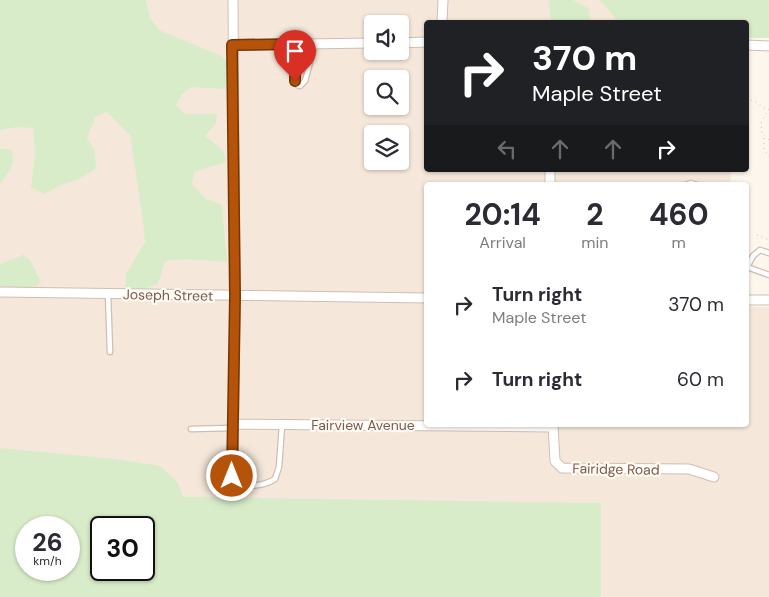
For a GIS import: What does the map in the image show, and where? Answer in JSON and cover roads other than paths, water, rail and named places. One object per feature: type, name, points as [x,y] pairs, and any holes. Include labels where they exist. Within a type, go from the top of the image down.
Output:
[{"type":"street","points":[[233,0],[235,296],[233,481]]},
{"type":"street","points":[[442,20],[443,0]]},
{"type":"street","points":[[409,43],[424,42]]},
{"type":"street","points":[[232,45],[364,43]]},
{"type":"street","points":[[749,45],[769,46]]},
{"type":"street","name":"Joseph Street","points":[[0,292],[424,298]]},
{"type":"street","points":[[749,300],[769,300]]},
{"type":"street","name":"Fairview Avenue","points":[[233,426],[282,424],[424,425]]},
{"type":"street","name":"Fairidge Road","points":[[552,427],[555,462],[562,468],[689,469],[714,477]]},
{"type":"lane","points":[[296,44],[295,81],[296,85],[300,86],[306,81],[315,44]]},
{"type":"lane","points":[[749,263],[752,256],[760,250],[769,253]]},
{"type":"lane","points":[[749,269],[769,275]]},
{"type":"lane","points":[[108,294],[110,352]]},
{"type":"lane","points":[[233,481],[243,486],[256,485],[275,479],[279,467],[282,424]]},
{"type":"lane","points":[[191,430],[233,426]]}]
